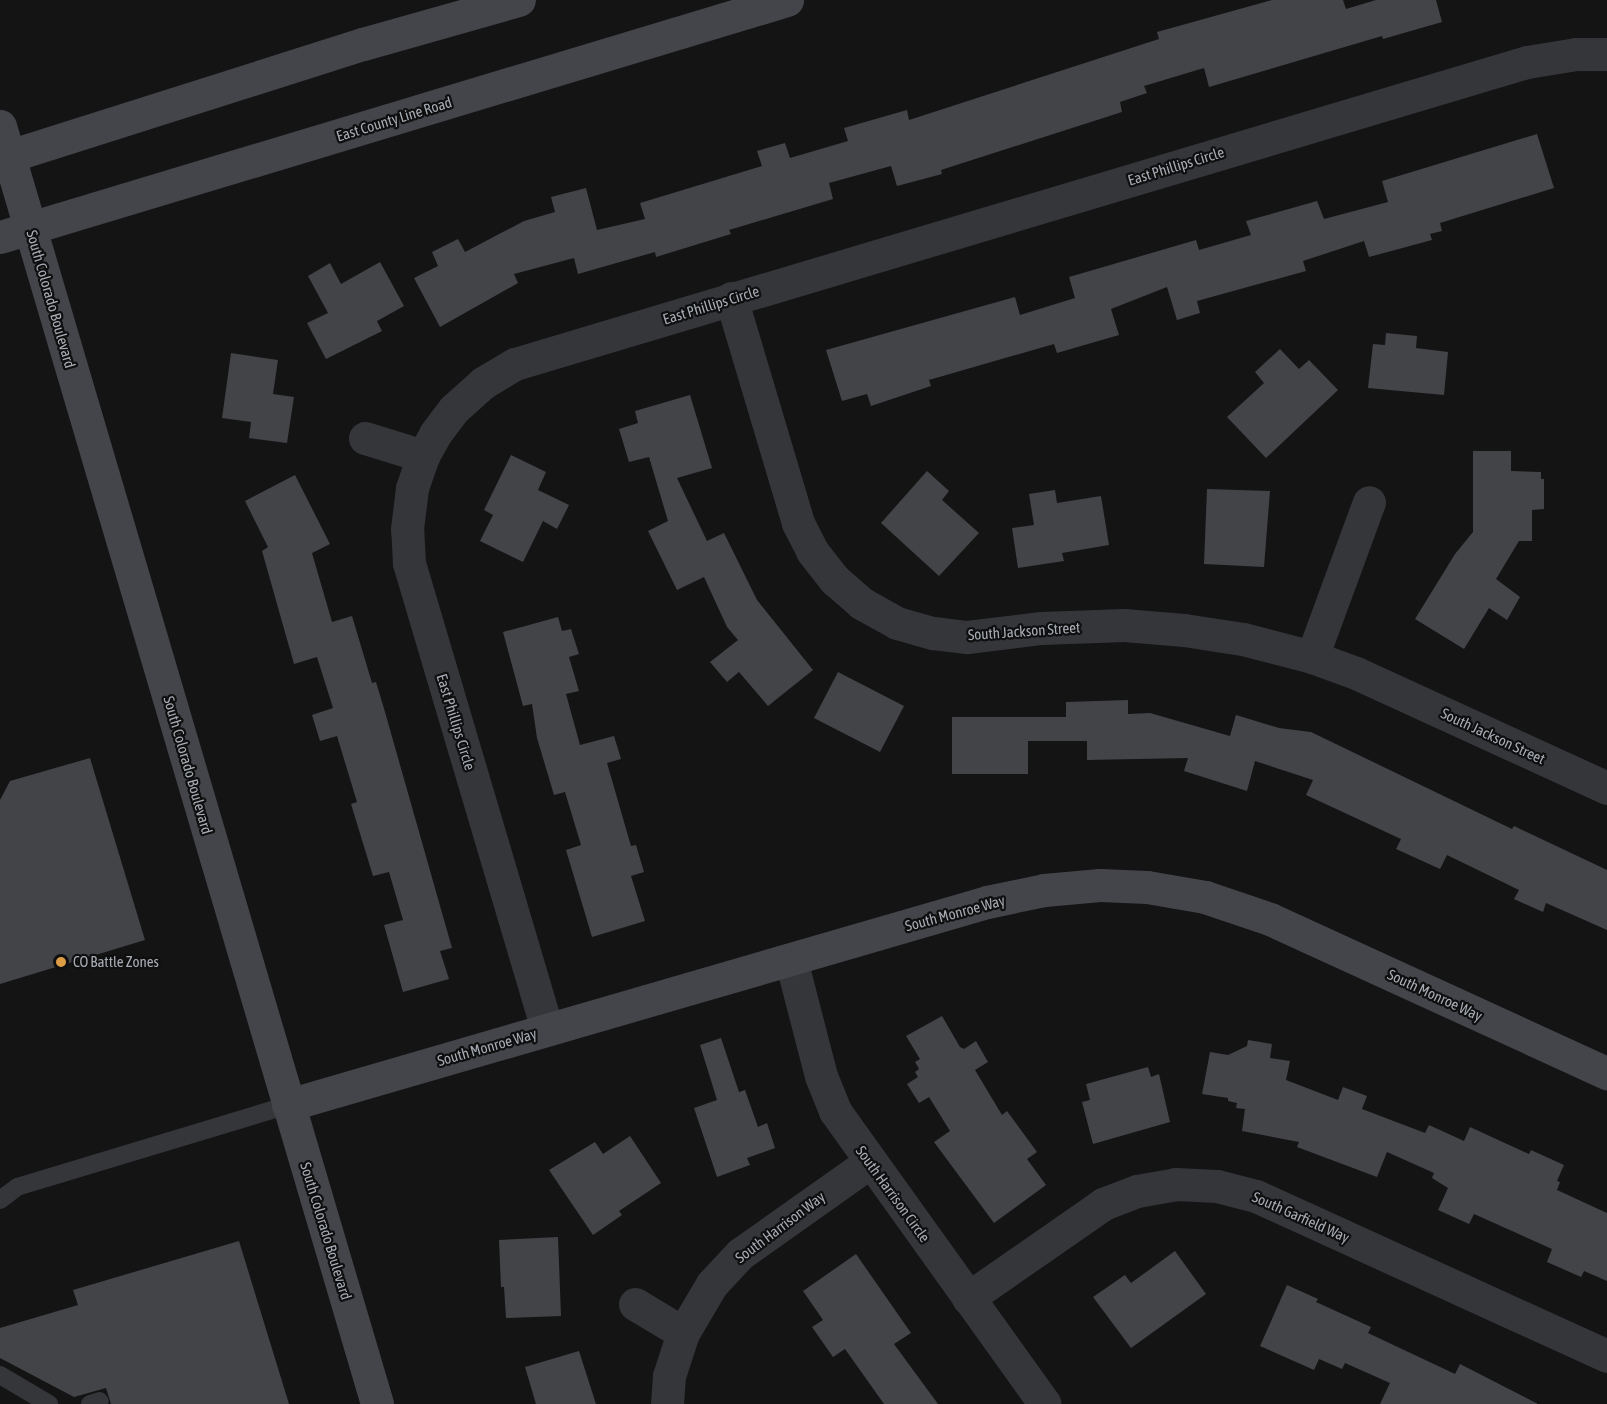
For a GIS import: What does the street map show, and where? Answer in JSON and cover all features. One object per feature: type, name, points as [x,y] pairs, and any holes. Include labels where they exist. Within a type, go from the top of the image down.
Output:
[{"type":"main road","points":[[3,147],[519,0]]},
{"type":"main road","name":"East County Line Road","points":[[15,233],[787,0]]},
{"type":"main road","name":"South Colorado Boulevard","points":[[3,147],[15,233],[288,1106],[377,1404]]},
{"type":"main road","name":"South Monroe Way","points":[[288,1106],[987,902],[1044,890],[1100,885],[1147,887],[1205,897],[1270,920],[1607,1073]]},
{"type":"street","name":"East Phillips Circle","points":[[547,1029],[409,563],[407,528],[410,498],[423,456],[435,434],[454,409],[483,383],[516,364],[1527,62],[1576,54],[1607,54]]},
{"type":"street","name":"South Jackson Street","points":[[731,298],[798,523],[812,551],[829,573],[861,603],[897,623],[933,633],[967,637],[1041,628],[1124,625],[1184,630],[1243,639],[1312,657],[1356,673],[1607,788]]},
{"type":"street","points":[[365,438],[423,456]]},
{"type":"street","points":[[1312,657],[1369,502]]},
{"type":"street","name":"South Harrison Circle","points":[[791,960],[820,1076],[835,1111],[1045,1404]]},
{"type":"street","name":"South Harrison Way","points":[[667,1404],[669,1376],[683,1333],[712,1284],[740,1254],[870,1162]]},
{"type":"street","name":"South Garfield Way","points":[[968,1298],[1103,1204],[1137,1191],[1175,1184],[1217,1186],[1256,1196],[1607,1356]]},
{"type":"street","points":[[635,1304],[683,1333]]},
{"type":"lane","points":[[0,1200],[17,1187],[288,1106]]},
{"type":"lane","points":[[0,1375],[49,1404]]},
{"type":"building","points":[[1272,0],[1343,0],[1346,9],[1376,0],[1436,0],[1442,22],[1383,39],[1382,36],[1209,87],[1204,68],[1144,86],[1147,93],[1120,102],[1122,112],[941,170],[942,174],[897,186],[891,166],[829,183],[833,199],[729,230],[731,234],[656,257],[655,252],[578,274],[574,258],[514,274],[518,283],[440,327],[414,278],[438,266],[432,252],[458,239],[465,252],[524,221],[555,212],[551,197],[586,188],[597,230],[645,219],[640,203],[762,166],[757,151],[785,143],[790,158],[848,141],[844,128],[907,110],[909,120],[1159,39],[1157,32]]},
{"type":"building","points":[[1537,134],[1554,188],[1440,223],[1442,231],[1430,234],[1432,240],[1369,257],[1364,241],[1303,261],[1306,271],[1197,301],[1200,313],[1177,320],[1167,287],[1111,309],[1119,335],[1057,353],[1054,344],[929,380],[931,386],[871,406],[867,394],[842,401],[826,350],[1015,297],[1020,315],[1075,298],[1069,277],[1196,240],[1199,250],[1251,235],[1246,221],[1317,201],[1324,219],[1388,202],[1382,181]]},
{"type":"building","points":[[380,262],[404,306],[377,321],[382,331],[326,359],[307,323],[328,313],[308,276],[330,263],[341,284]]},
{"type":"building","points":[[1386,333],[1417,336],[1416,348],[1448,352],[1444,395],[1368,388],[1373,344],[1385,345]]},
{"type":"building","points":[[1280,349],[1299,369],[1309,360],[1338,390],[1266,458],[1227,417],[1264,383],[1255,372]]},
{"type":"building","points":[[231,353],[278,360],[273,394],[294,397],[287,443],[249,438],[251,422],[222,418]]},
{"type":"building","points":[[690,395],[712,468],[677,478],[707,541],[724,533],[757,600],[813,670],[768,706],[739,672],[727,682],[710,662],[738,640],[727,627],[704,577],[677,590],[648,531],[668,521],[649,457],[629,462],[619,429],[638,423],[635,411]]},
{"type":"building","points":[[1473,451],[1511,451],[1511,471],[1541,472],[1541,479],[1544,479],[1544,509],[1532,510],[1532,541],[1519,541],[1496,579],[1520,597],[1507,620],[1489,608],[1464,649],[1415,619],[1455,554],[1473,532]]},
{"type":"building","points":[[511,455],[546,472],[538,490],[569,505],[557,529],[543,521],[523,562],[480,541],[493,515],[484,510]]},
{"type":"building","points":[[927,471],[949,491],[942,500],[979,533],[939,576],[881,523]]},
{"type":"building","points":[[295,475],[330,544],[312,553],[332,622],[352,616],[372,683],[376,682],[452,948],[440,951],[449,979],[403,992],[384,925],[403,920],[389,872],[373,876],[351,804],[357,802],[337,736],[320,741],[312,715],[333,708],[317,657],[294,664],[262,551],[268,547],[245,501]]},
{"type":"building","points":[[1207,489],[1270,491],[1264,567],[1204,564]]},
{"type":"building","points":[[1055,490],[1057,503],[1101,496],[1109,545],[1062,553],[1064,561],[1018,568],[1012,528],[1034,525],[1029,494]]},
{"type":"building","points":[[558,617],[562,631],[571,629],[579,654],[569,657],[579,691],[566,694],[580,745],[614,736],[621,759],[607,763],[631,846],[636,845],[644,872],[631,876],[645,921],[592,937],[566,850],[581,845],[565,792],[554,795],[537,738],[532,704],[523,706],[503,632]]},
{"type":"building","points":[[838,672],[904,706],[880,752],[814,718]]},
{"type":"building","points":[[1128,700],[1128,714],[1150,713],[1230,736],[1236,715],[1279,728],[1311,732],[1512,829],[1514,826],[1607,870],[1607,930],[1546,903],[1543,912],[1514,899],[1519,890],[1447,855],[1440,869],[1396,849],[1401,839],[1306,795],[1313,780],[1255,761],[1247,791],[1184,771],[1188,758],[1087,760],[1087,741],[1028,741],[1028,774],[952,774],[952,717],[1066,717],[1066,702]]},
{"type":"building","points":[[90,758],[145,940],[0,984],[0,800],[10,781]]},
{"type":"building","points":[[942,1016],[960,1047],[964,1049],[976,1041],[988,1062],[975,1070],[1002,1115],[1007,1111],[1037,1152],[1027,1159],[1046,1185],[994,1223],[934,1142],[950,1131],[929,1097],[919,1103],[907,1084],[918,1077],[915,1072],[919,1069],[915,1062],[920,1059],[906,1036]]},
{"type":"building","points":[[721,1038],[739,1092],[745,1090],[758,1127],[767,1123],[775,1148],[747,1158],[750,1165],[717,1177],[694,1108],[717,1100],[700,1045]]},
{"type":"building","points":[[1248,1040],[1272,1044],[1270,1058],[1290,1061],[1286,1080],[1338,1100],[1343,1087],[1367,1096],[1362,1109],[1425,1133],[1429,1125],[1464,1141],[1470,1127],[1529,1154],[1531,1150],[1564,1165],[1557,1181],[1560,1182],[1557,1190],[1607,1213],[1607,1281],[1584,1271],[1581,1277],[1547,1262],[1552,1249],[1474,1214],[1469,1224],[1438,1210],[1448,1188],[1432,1178],[1434,1173],[1387,1152],[1377,1177],[1297,1147],[1299,1142],[1242,1131],[1245,1109],[1236,1108],[1237,1103],[1228,1101],[1228,1098],[1202,1094],[1210,1052],[1228,1055],[1247,1046]]},
{"type":"building","points":[[1148,1067],[1151,1077],[1159,1074],[1170,1122],[1093,1144],[1082,1102],[1090,1100],[1086,1084]]},
{"type":"building","points":[[630,1136],[661,1183],[619,1211],[622,1215],[593,1235],[549,1170],[595,1142],[603,1154]]},
{"type":"building","points":[[558,1237],[561,1316],[506,1318],[504,1287],[501,1287],[499,1240]]},
{"type":"building","points":[[239,1241],[289,1404],[111,1404],[106,1388],[74,1397],[0,1358],[0,1328],[78,1305],[73,1290]]},
{"type":"building","points":[[1175,1251],[1206,1294],[1131,1348],[1093,1297],[1125,1275],[1131,1283]]},
{"type":"building","points":[[856,1254],[911,1333],[894,1344],[938,1404],[884,1404],[845,1349],[833,1357],[812,1327],[823,1320],[803,1291]]},
{"type":"building","points":[[1287,1285],[1318,1299],[1316,1302],[1371,1327],[1368,1333],[1455,1374],[1460,1364],[1538,1404],[1380,1404],[1390,1383],[1345,1363],[1342,1369],[1319,1359],[1314,1370],[1260,1346]]},
{"type":"building","points":[[579,1351],[596,1404],[536,1404],[525,1367]]},
{"type":"place","name":"CO Battle Zones","points":[[61,962]]}]
